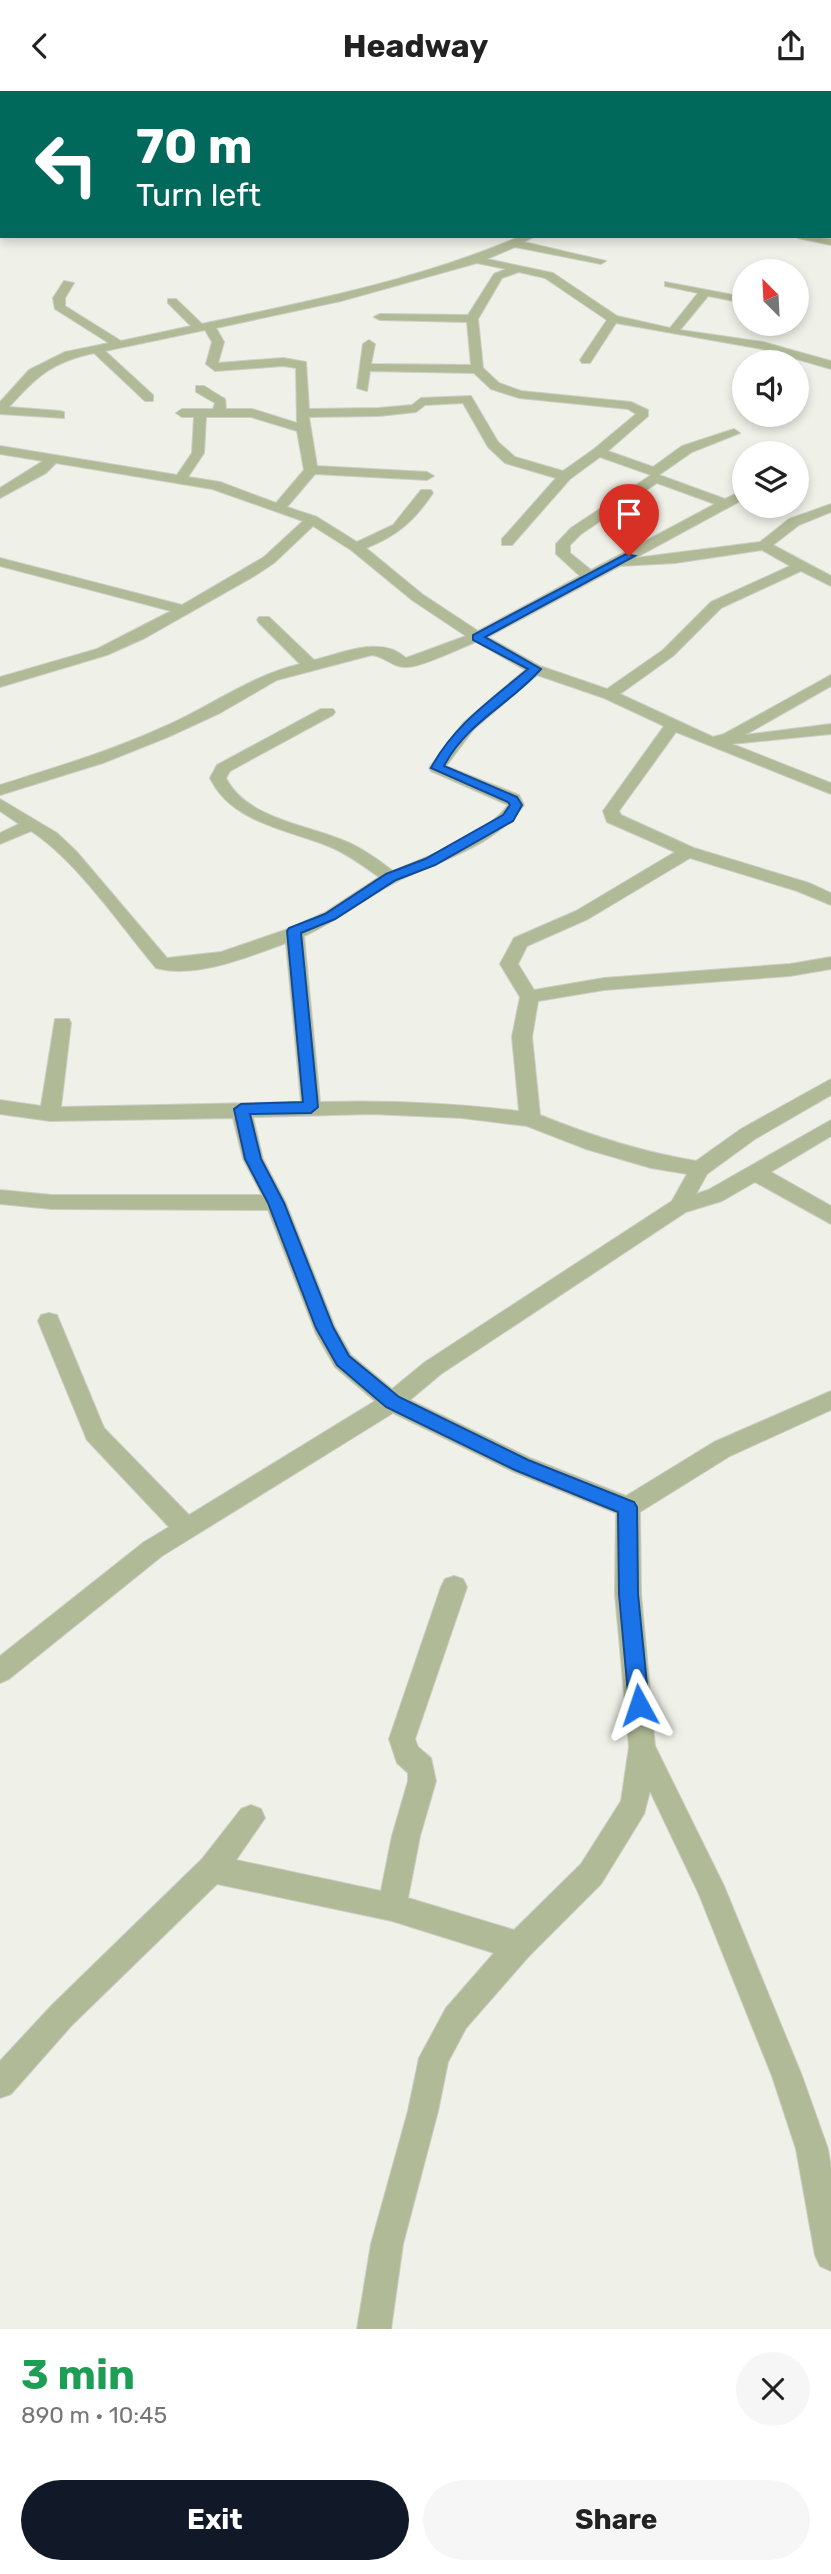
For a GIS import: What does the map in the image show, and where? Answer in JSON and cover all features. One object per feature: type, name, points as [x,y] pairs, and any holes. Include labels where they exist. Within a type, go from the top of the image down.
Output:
[{"type":"street","points":[[60,415],[0,409],[17,384],[57,359],[337,299],[475,260],[527,238]]},
{"type":"street","points":[[812,238],[831,242]]},
{"type":"street","points":[[517,244],[601,261]]},
{"type":"street","points":[[475,260],[549,275],[613,319],[673,332],[763,346],[831,365]]},
{"type":"street","points":[[507,542],[565,476],[599,452],[644,413],[631,406],[519,394],[495,386],[477,369],[472,319],[498,276],[519,268]]},
{"type":"street","points":[[68,283],[59,299],[59,307],[118,344]]},
{"type":"street","points":[[669,284],[732,297]]},
{"type":"street","points":[[673,332],[687,311],[706,291]]},
{"type":"street","points":[[172,301],[218,342],[212,365],[219,368],[283,362],[302,365],[303,429],[311,470]]},
{"type":"street","points":[[380,317],[472,319]]},
{"type":"street","points":[[586,360],[613,319]]},
{"type":"street","points":[[363,388],[369,344]]},
{"type":"street","points":[[760,350],[763,346]]},
{"type":"street","points":[[96,349],[149,398]]},
{"type":"street","points":[[364,367],[477,369]]},
{"type":"street","points":[[200,389],[221,402],[219,411]]},
{"type":"street","points":[[303,413],[379,412],[416,408],[421,402],[467,399],[493,444],[510,460],[565,476]]},
{"type":"street","points":[[182,413],[253,413],[303,429]]},
{"type":"street","points":[[181,478],[198,453],[200,413]]},
{"type":"street","points":[[590,576],[563,554],[562,544],[695,445],[734,433]]},
{"type":"street","points":[[0,450],[215,485],[312,520],[356,547],[417,597],[477,637],[535,669],[609,695],[707,740],[831,789]]},
{"type":"street","points":[[599,452],[725,503]]},
{"type":"street","points":[[0,494],[53,459]]},
{"type":"street","points":[[311,470],[427,476]]},
{"type":"street","points":[[279,507],[311,470]]},
{"type":"street","points":[[356,547],[397,530],[409,519],[426,493]]},
{"type":"street","points":[[0,790],[129,748],[192,722],[272,677],[372,650],[388,653],[397,658],[397,661],[407,663],[477,637],[732,500]]},
{"type":"street","points":[[764,546],[777,531],[813,513],[831,508]]},
{"type":"street","points":[[0,682],[102,652],[140,635],[270,560],[312,520]]},
{"type":"street","points":[[619,562],[661,562],[717,551],[764,546],[831,582]]},
{"type":"street","points":[[0,562],[182,610]]},
{"type":"street","points":[[609,695],[668,653],[716,605],[801,566]]},
{"type":"street","points":[[264,620],[310,665]]},
{"type":"street","points":[[0,804],[51,837],[70,855],[162,964],[172,966],[204,962],[330,916],[391,877],[430,862],[508,818],[516,805],[513,799],[437,768],[446,751],[465,729],[535,669]]},
{"type":"street","points":[[729,738],[831,680]]},
{"type":"street","points":[[327,712],[223,768],[218,778],[219,784],[228,794],[272,821],[337,843],[391,877]]},
{"type":"street","points":[[673,725],[611,811],[613,818],[688,852],[803,887],[831,900]]},
{"type":"street","points":[[707,740],[746,740],[831,729]]},
{"type":"street","points":[[0,839],[31,825]]},
{"type":"street","points":[[530,1119],[522,1038],[529,997],[509,964],[520,942],[582,915],[688,852]]},
{"type":"street","points":[[294,931],[311,1107]]},
{"type":"street","points":[[529,997],[604,984],[790,970],[831,963]]},
{"type":"street","points":[[50,1114],[62,1023]]},
{"type":"street","points":[[679,1206],[700,1169],[748,1134],[831,1086]]},
{"type":"street","points":[[0,1107],[50,1114],[145,1114],[311,1107],[420,1108],[530,1119],[593,1144],[651,1161],[700,1169]]},
{"type":"street","points":[[241,1109],[253,1159],[276,1203],[335,1349],[343,1361],[392,1402],[522,1465],[628,1507]]},
{"type":"street","points":[[0,1671],[153,1549],[392,1402],[433,1368],[679,1206],[715,1196],[831,1127]]},
{"type":"street","points":[[755,1172],[831,1216]]},
{"type":"street","points":[[0,1197],[52,1202],[276,1203]]},
{"type":"street","points":[[50,1321],[95,1433],[186,1528]]},
{"type":"street","points":[[628,1507],[722,1449],[831,1400]]},
{"type":"street","points":[[374,2329],[387,2244],[423,2111],[434,2058],[456,2018],[519,1946],[591,1874],[634,1805],[642,1747],[628,1594],[628,1507]]},
{"type":"street","points":[[392,1907],[406,1836],[422,1781],[421,1767],[406,1754],[402,1739],[454,1587]]},
{"type":"street","points":[[642,1747],[709,1886],[787,2076],[813,2149],[831,2255]]},
{"type":"street","points":[[0,2083],[62,2015],[212,1869],[251,1818]]},
{"type":"street","points":[[212,1869],[392,1907],[519,1946]]},
{"type":"route","points":[[629,556],[477,637],[535,669],[465,729],[446,751],[437,768],[513,799],[516,805],[512,813],[508,818],[430,862],[391,877],[330,916],[294,931],[311,1107],[241,1109],[253,1159],[276,1203],[324,1328],[343,1361],[392,1402],[522,1465],[628,1507],[628,1594],[639,1705]]}]
